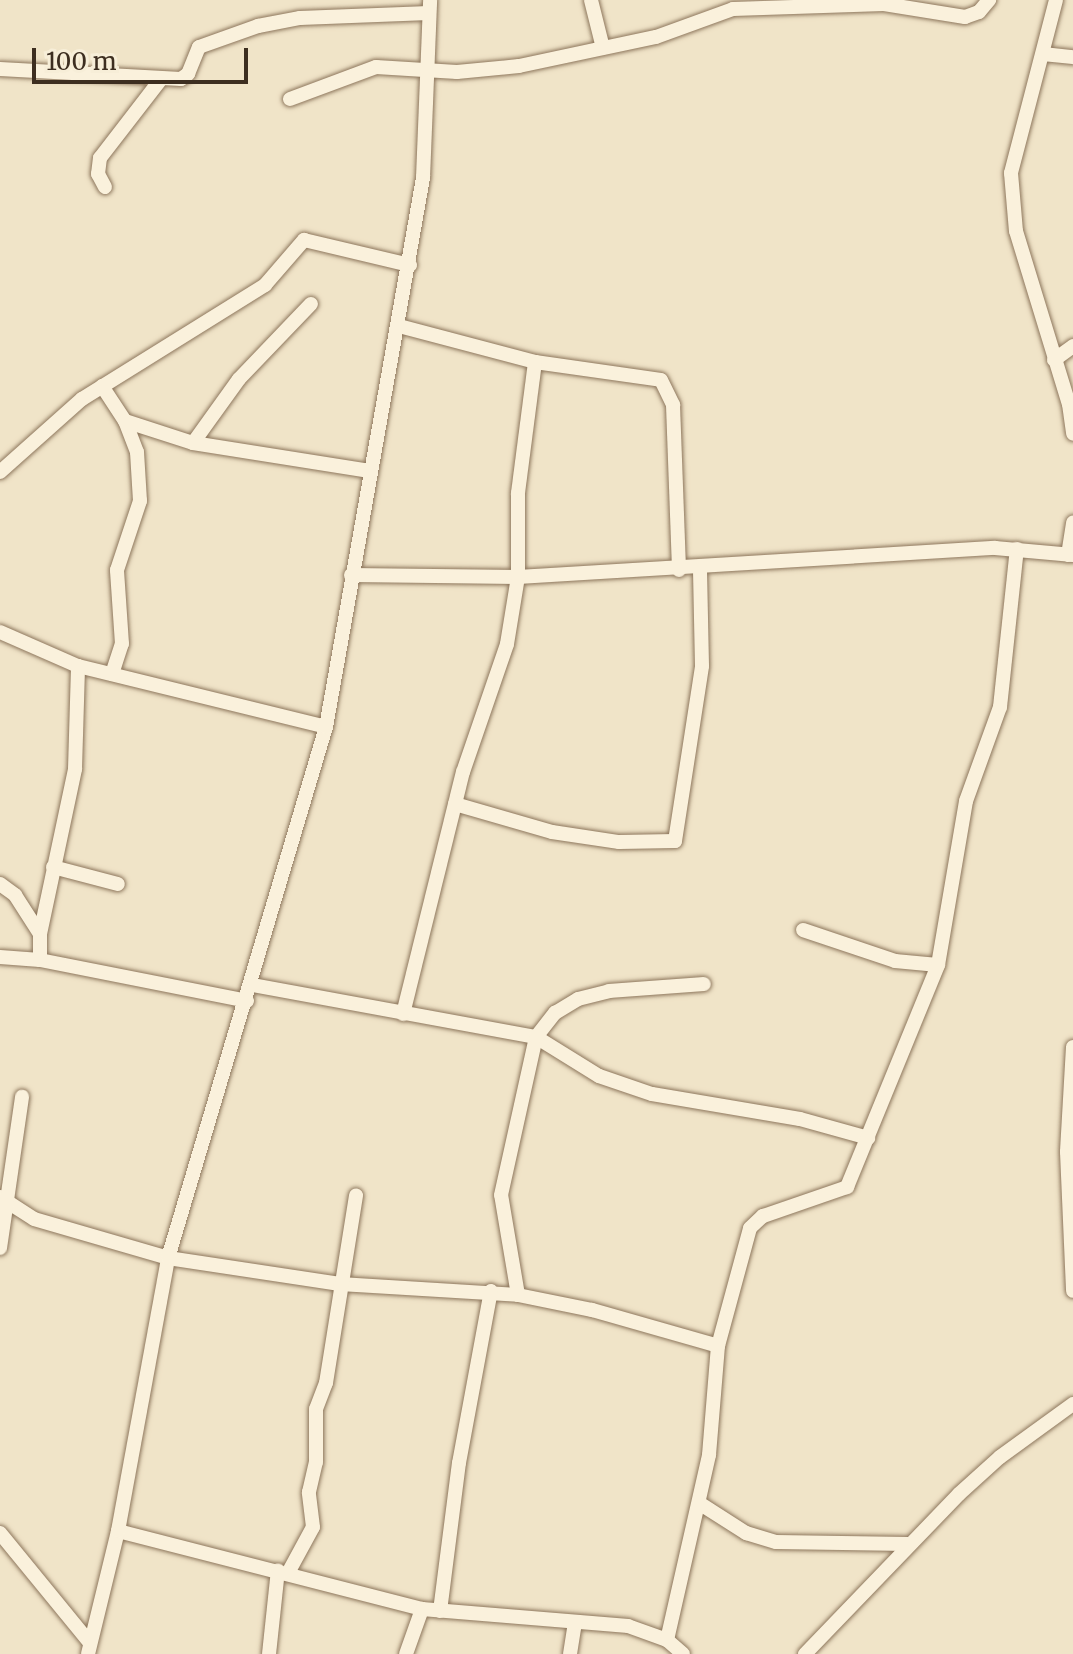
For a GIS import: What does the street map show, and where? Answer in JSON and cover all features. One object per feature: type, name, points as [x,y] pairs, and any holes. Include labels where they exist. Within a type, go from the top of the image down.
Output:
[{"type":"street","points":[[591,0],[603,48]]},
{"type":"street","points":[[290,99],[376,67],[428,71],[519,66],[656,37],[733,9],[884,4],[965,17],[979,12],[989,0]]},
{"type":"street","points":[[1056,0],[1011,173],[1016,231],[1073,434]]},
{"type":"street","points":[[0,69],[161,79],[188,74],[199,47],[210,39],[300,18],[429,6],[423,178],[326,727],[252,985],[168,1258],[118,1531],[89,1649]]},
{"type":"street","points":[[1043,54],[1073,57]]},
{"type":"street","points":[[105,187],[98,174],[100,158],[161,79]]},
{"type":"street","points":[[0,472],[102,386],[265,285],[304,240],[410,265]]},
{"type":"street","points":[[193,443],[239,379],[311,304]]},
{"type":"street","points":[[399,326],[535,362],[661,380],[673,405],[679,570]]},
{"type":"street","points":[[1054,360],[1073,346]]},
{"type":"street","points":[[403,1014],[455,804],[507,644],[518,577],[518,493],[535,362]]},
{"type":"street","points":[[102,386],[125,421],[137,452],[140,501],[117,570],[122,644],[112,674]]},
{"type":"street","points":[[125,421],[193,443],[370,471]]},
{"type":"street","points":[[351,575],[518,577],[1017,549],[1071,555],[1073,522]]},
{"type":"street","points":[[667,1640],[699,1503],[718,1346],[750,1228],[763,1216],[847,1187],[938,965],[966,801],[1000,707],[1017,549]]},
{"type":"street","points":[[455,804],[552,832],[619,842],[675,841],[702,666],[700,569]]},
{"type":"street","points":[[0,632],[78,666],[326,727]]},
{"type":"street","points":[[40,960],[40,934],[75,769],[78,666]]},
{"type":"street","points":[[53,867],[118,884]]},
{"type":"street","points":[[0,884],[15,895],[40,934]]},
{"type":"street","points":[[803,930],[895,961],[938,965]]},
{"type":"street","points":[[0,957],[40,960],[247,1001]]},
{"type":"street","points":[[518,1295],[501,1195],[536,1037],[555,1013],[578,999],[609,991],[704,984]]},
{"type":"street","points":[[252,985],[536,1037],[599,1076],[652,1094],[800,1119],[868,1138]]},
{"type":"street","points":[[1073,1047],[1067,1152],[1073,1291]]},
{"type":"street","points":[[0,1248],[3,1200],[22,1097]]},
{"type":"street","points":[[269,1654],[283,1572],[313,1527],[309,1492],[316,1462],[314,1423],[356,1195]]},
{"type":"street","points":[[3,1200],[34,1219],[168,1258],[340,1284],[518,1295],[592,1310],[718,1346]]},
{"type":"street","points":[[440,1611],[459,1463],[491,1291]]},
{"type":"street","points":[[813,1652],[908,1544],[1000,1457],[1073,1404]]},
{"type":"street","points":[[699,1503],[746,1533],[776,1542],[908,1544]]},
{"type":"street","points":[[118,1531],[422,1609],[628,1626],[667,1640],[683,1654]]},
{"type":"street","points":[[0,1533],[89,1649]]},
{"type":"street","points":[[406,1654],[422,1609]]},
{"type":"street","points":[[570,1654],[575,1623]]}]
